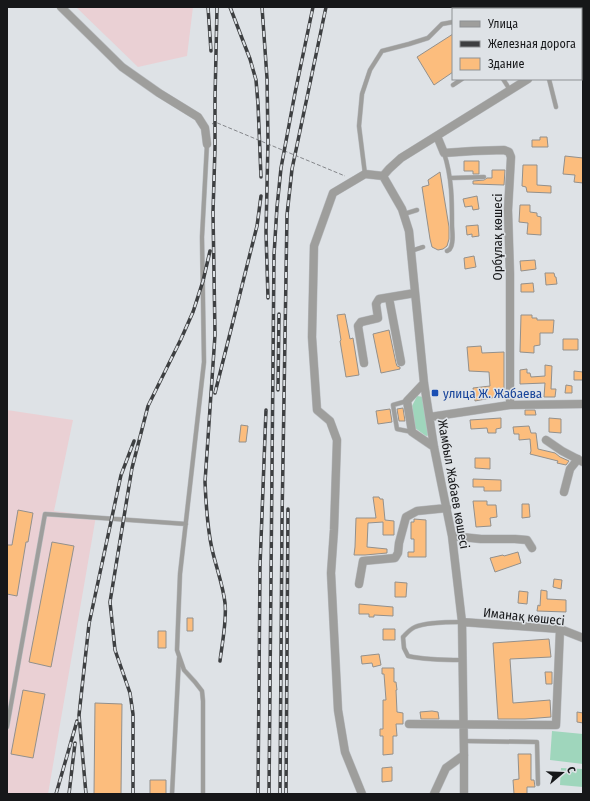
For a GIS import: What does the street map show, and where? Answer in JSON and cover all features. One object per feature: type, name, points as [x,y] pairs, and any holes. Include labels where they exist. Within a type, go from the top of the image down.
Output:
[{"type":"street","points":[[61,7],[122,67],[198,117],[205,128],[207,144]]},
{"type":"street","points":[[362,794],[345,752],[338,710],[332,573],[337,440],[330,421],[317,410],[312,337],[314,246],[333,193],[365,174],[383,176],[401,158],[526,80]]},
{"type":"street","points":[[437,136],[444,153]]},
{"type":"street","name":"Орбұлақ көшесі","points":[[444,153],[473,150],[504,150],[509,152],[511,157],[508,210],[510,274],[510,405]]},
{"type":"street","name":"Жамбыл Жабаев көшесі","points":[[383,176],[402,209],[409,231],[424,383],[434,447],[452,536],[462,622],[464,794]]},
{"type":"street","points":[[364,363],[358,326],[361,322],[378,318],[376,304],[379,299],[415,293]]},
{"type":"street","points":[[389,298],[401,362]]},
{"type":"street","points":[[424,383],[407,401],[412,432],[434,447]]},
{"type":"street","points":[[430,417],[510,405],[583,404]]},
{"type":"street","points":[[546,440],[562,451],[581,460],[570,469],[564,492]]},
{"type":"street","points":[[359,584],[363,561],[395,558],[398,553],[398,543],[406,517],[417,511],[447,508]]},
{"type":"street","points":[[452,536],[481,539],[527,540],[532,548]]},
{"type":"street","name":"Иманақ көшесі","points":[[462,622],[560,629],[583,638]]},
{"type":"street","points":[[409,724],[556,725],[560,629]]},
{"type":"street","points":[[434,794],[446,768],[464,755]]},
{"type":"lane","points":[[365,174],[359,126],[362,94],[370,70],[382,51],[428,38],[442,24],[452,22]]},
{"type":"lane","points":[[453,85],[460,80]]},
{"type":"lane","points":[[504,80],[510,90]]},
{"type":"lane","points":[[549,80],[556,107]]},
{"type":"lane","points":[[203,794],[202,691],[184,670],[177,650],[180,574],[204,362],[202,237],[207,144]]},
{"type":"lane","points":[[444,153],[450,178],[452,203],[453,239],[452,246],[447,251]]},
{"type":"lane","points":[[450,178],[484,177]]},
{"type":"lane","points":[[404,214],[417,210]]},
{"type":"lane","points":[[411,251],[424,246]]},
{"type":"lane","points":[[407,401],[393,405],[397,429],[412,432]]},
{"type":"lane","points":[[7,727],[45,514],[186,524]]},
{"type":"lane","points":[[462,622],[416,626],[403,637],[404,648],[408,656],[434,660],[462,660]]},
{"type":"lane","points":[[172,794],[179,656]]},
{"type":"lane","points":[[464,741],[537,742],[538,784]]},
{"type":"path","points":[[205,128],[215,122],[354,180]]},
{"type":"shaded area","points":[[76,7],[193,7],[187,56],[138,67]]},
{"type":"shaded area","points":[[7,410],[73,420],[54,511],[96,516],[48,794],[7,794]]},
{"type":"green space","points":[[417,396],[424,397],[430,435],[426,436],[415,428],[412,406]]},
{"type":"green space","points":[[552,731],[583,734],[583,764],[550,760]]},
{"type":"green space","points":[[561,768],[583,769],[583,787],[560,785]]},
{"type":"building","points":[[452,35],[452,73],[434,85],[417,57]]},
{"type":"building","points":[[540,137],[547,137],[548,147],[532,147],[532,140],[540,140]]},
{"type":"building","points":[[565,156],[583,158],[583,183],[574,182],[575,175],[563,174]]},
{"type":"building","points":[[464,161],[479,161],[479,174],[473,174],[473,171],[464,171]]},
{"type":"building","points":[[523,165],[537,165],[537,185],[551,186],[551,193],[527,192],[526,187],[522,186]]},
{"type":"building","points":[[492,170],[505,170],[504,185],[473,184],[473,181],[492,178]]},
{"type":"building","points":[[440,172],[449,227],[449,239],[447,246],[438,250],[432,247],[422,187],[429,185],[428,180]]},
{"type":"building","points":[[477,196],[479,209],[473,210],[472,206],[465,207],[463,199]]},
{"type":"building","points":[[520,205],[530,205],[530,212],[537,213],[537,216],[541,217],[541,235],[527,234],[528,223],[519,222]]},
{"type":"building","points":[[478,225],[479,236],[472,237],[472,234],[467,235],[466,226]]},
{"type":"building","points":[[474,256],[476,267],[465,269],[464,258]]},
{"type":"building","points":[[535,260],[536,269],[521,271],[520,261]]},
{"type":"building","points":[[545,273],[554,273],[557,284],[546,285]]},
{"type":"building","points":[[533,283],[534,292],[521,292],[521,284]]},
{"type":"building","points":[[345,314],[350,339],[353,338],[359,375],[346,377],[337,315]]},
{"type":"building","points":[[521,315],[532,315],[532,318],[537,318],[537,320],[554,320],[553,333],[540,333],[540,345],[534,346],[534,353],[520,352]]},
{"type":"building","points":[[389,330],[396,363],[400,369],[381,373],[373,334]]},
{"type":"building","points":[[563,339],[578,339],[578,350],[563,350]]},
{"type":"building","points":[[481,346],[482,353],[504,352],[504,397],[475,401],[473,388],[490,386],[489,372],[469,371],[467,347]]},
{"type":"building","points":[[545,365],[552,366],[551,389],[556,389],[555,397],[544,397],[545,383],[520,384],[520,370],[527,369],[527,373],[530,373],[531,377],[545,376]]},
{"type":"building","points":[[574,371],[583,372],[583,380],[574,380]]},
{"type":"building","points":[[566,385],[572,386],[572,393],[565,393]]},
{"type":"building","points":[[403,408],[405,421],[399,421],[397,409]]},
{"type":"building","points":[[390,409],[392,422],[378,424],[376,411]]},
{"type":"building","points":[[525,410],[535,410],[536,415],[525,415]]},
{"type":"building","points":[[501,418],[501,428],[496,429],[496,433],[488,433],[487,428],[471,429],[470,420]]},
{"type":"building","points":[[549,418],[561,419],[561,433],[549,432]]},
{"type":"building","points":[[241,425],[248,426],[246,442],[239,442]]},
{"type":"building","points":[[529,426],[531,433],[536,433],[538,449],[555,453],[569,461],[566,465],[557,463],[558,461],[530,454],[530,439],[519,440],[519,434],[514,434],[513,427]]},
{"type":"building","points":[[475,458],[490,458],[490,469],[475,468]]},
{"type":"building","points":[[473,479],[501,480],[501,491],[484,491],[484,487],[473,487]]},
{"type":"building","points":[[373,497],[383,499],[385,520],[394,521],[394,535],[383,535],[383,522],[368,523],[367,547],[387,549],[387,553],[354,555],[356,518],[376,518]]},
{"type":"building","points":[[473,501],[487,501],[487,505],[496,505],[497,517],[490,518],[491,526],[476,527]]},
{"type":"building","points":[[522,504],[529,504],[530,517],[522,518]]},
{"type":"building","points":[[18,510],[33,513],[28,542],[26,542],[17,596],[7,594],[7,545],[12,545]]},
{"type":"building","points":[[414,519],[426,520],[426,557],[408,557],[408,552],[414,552],[414,539],[411,539],[411,522],[414,522]]},
{"type":"building","points":[[52,542],[74,546],[51,667],[29,662]]},
{"type":"building","points":[[518,552],[521,563],[495,572],[490,558]]},
{"type":"building","points":[[554,579],[562,580],[561,589],[553,587]]},
{"type":"building","points":[[395,582],[407,583],[406,597],[395,597]]},
{"type":"building","points":[[541,590],[547,591],[547,599],[566,600],[566,612],[537,611],[538,605],[540,606]]},
{"type":"building","points":[[519,591],[528,592],[527,604],[518,603]]},
{"type":"building","points":[[359,604],[393,607],[393,616],[374,615],[374,617],[369,617],[369,614],[359,614]]},
{"type":"building","points":[[187,618],[193,618],[193,631],[187,631]]},
{"type":"building","points":[[383,629],[395,629],[395,640],[383,640]]},
{"type":"building","points":[[158,631],[166,631],[166,648],[158,648]]},
{"type":"building","points":[[549,639],[551,657],[510,659],[513,703],[550,700],[551,717],[498,719],[493,643]]},
{"type":"building","points":[[379,654],[381,665],[373,667],[372,663],[362,664],[361,656]]},
{"type":"building","points":[[382,668],[394,668],[394,682],[396,682],[397,690],[397,712],[403,713],[403,724],[396,724],[397,736],[393,736],[393,754],[383,755],[383,736],[380,736],[380,729],[383,729],[383,700],[386,700],[384,674],[382,674]]},
{"type":"building","points":[[545,672],[552,672],[552,684],[546,684]]},
{"type":"building","points":[[23,690],[45,694],[33,758],[11,754]]},
{"type":"building","points":[[95,703],[122,704],[121,794],[94,794]]},
{"type":"building","points":[[420,712],[438,712],[439,719],[421,719]]},
{"type":"building","points":[[577,712],[583,713],[583,723],[577,722]]},
{"type":"building","points":[[518,754],[531,754],[531,780],[534,780],[535,787],[527,787],[527,794],[514,794],[513,780],[519,779]]},
{"type":"building","points":[[392,767],[392,781],[382,782],[382,768]]},
{"type":"building","points":[[150,780],[166,780],[166,794],[150,794]]},
{"type":"railway","points":[[208,7],[211,51]]},
{"type":"railway","points":[[217,7],[213,212],[215,335],[205,482],[210,541],[225,603],[225,624],[220,661]]},
{"type":"railway","points":[[230,7],[250,59],[256,80],[261,177]]},
{"type":"railway","points":[[262,7],[267,78],[268,141],[266,232],[268,298]]},
{"type":"railway","points":[[269,794],[274,255],[281,168],[313,7]]},
{"type":"railway","points":[[280,794],[282,521],[287,215],[292,169],[326,7]]},
{"type":"railway","points":[[215,393],[257,226],[261,196]]},
{"type":"railway","points":[[133,794],[133,714],[130,693],[115,650],[110,602],[132,468],[148,406],[193,312],[203,281],[210,251]]},
{"type":"railway","points":[[278,390],[279,314]]},
{"type":"railway","points":[[258,794],[260,566],[266,410]]},
{"type":"railway","points":[[86,794],[79,715],[89,624],[121,475],[134,441]]},
{"type":"railway","points":[[286,794],[288,509]]},
{"type":"railway","points":[[56,794],[77,721]]},
{"type":"railway","points":[[69,794],[75,743]]},
{"type":"place","name":"улица Ж. Жабаева","points":[[435,393]]}]
